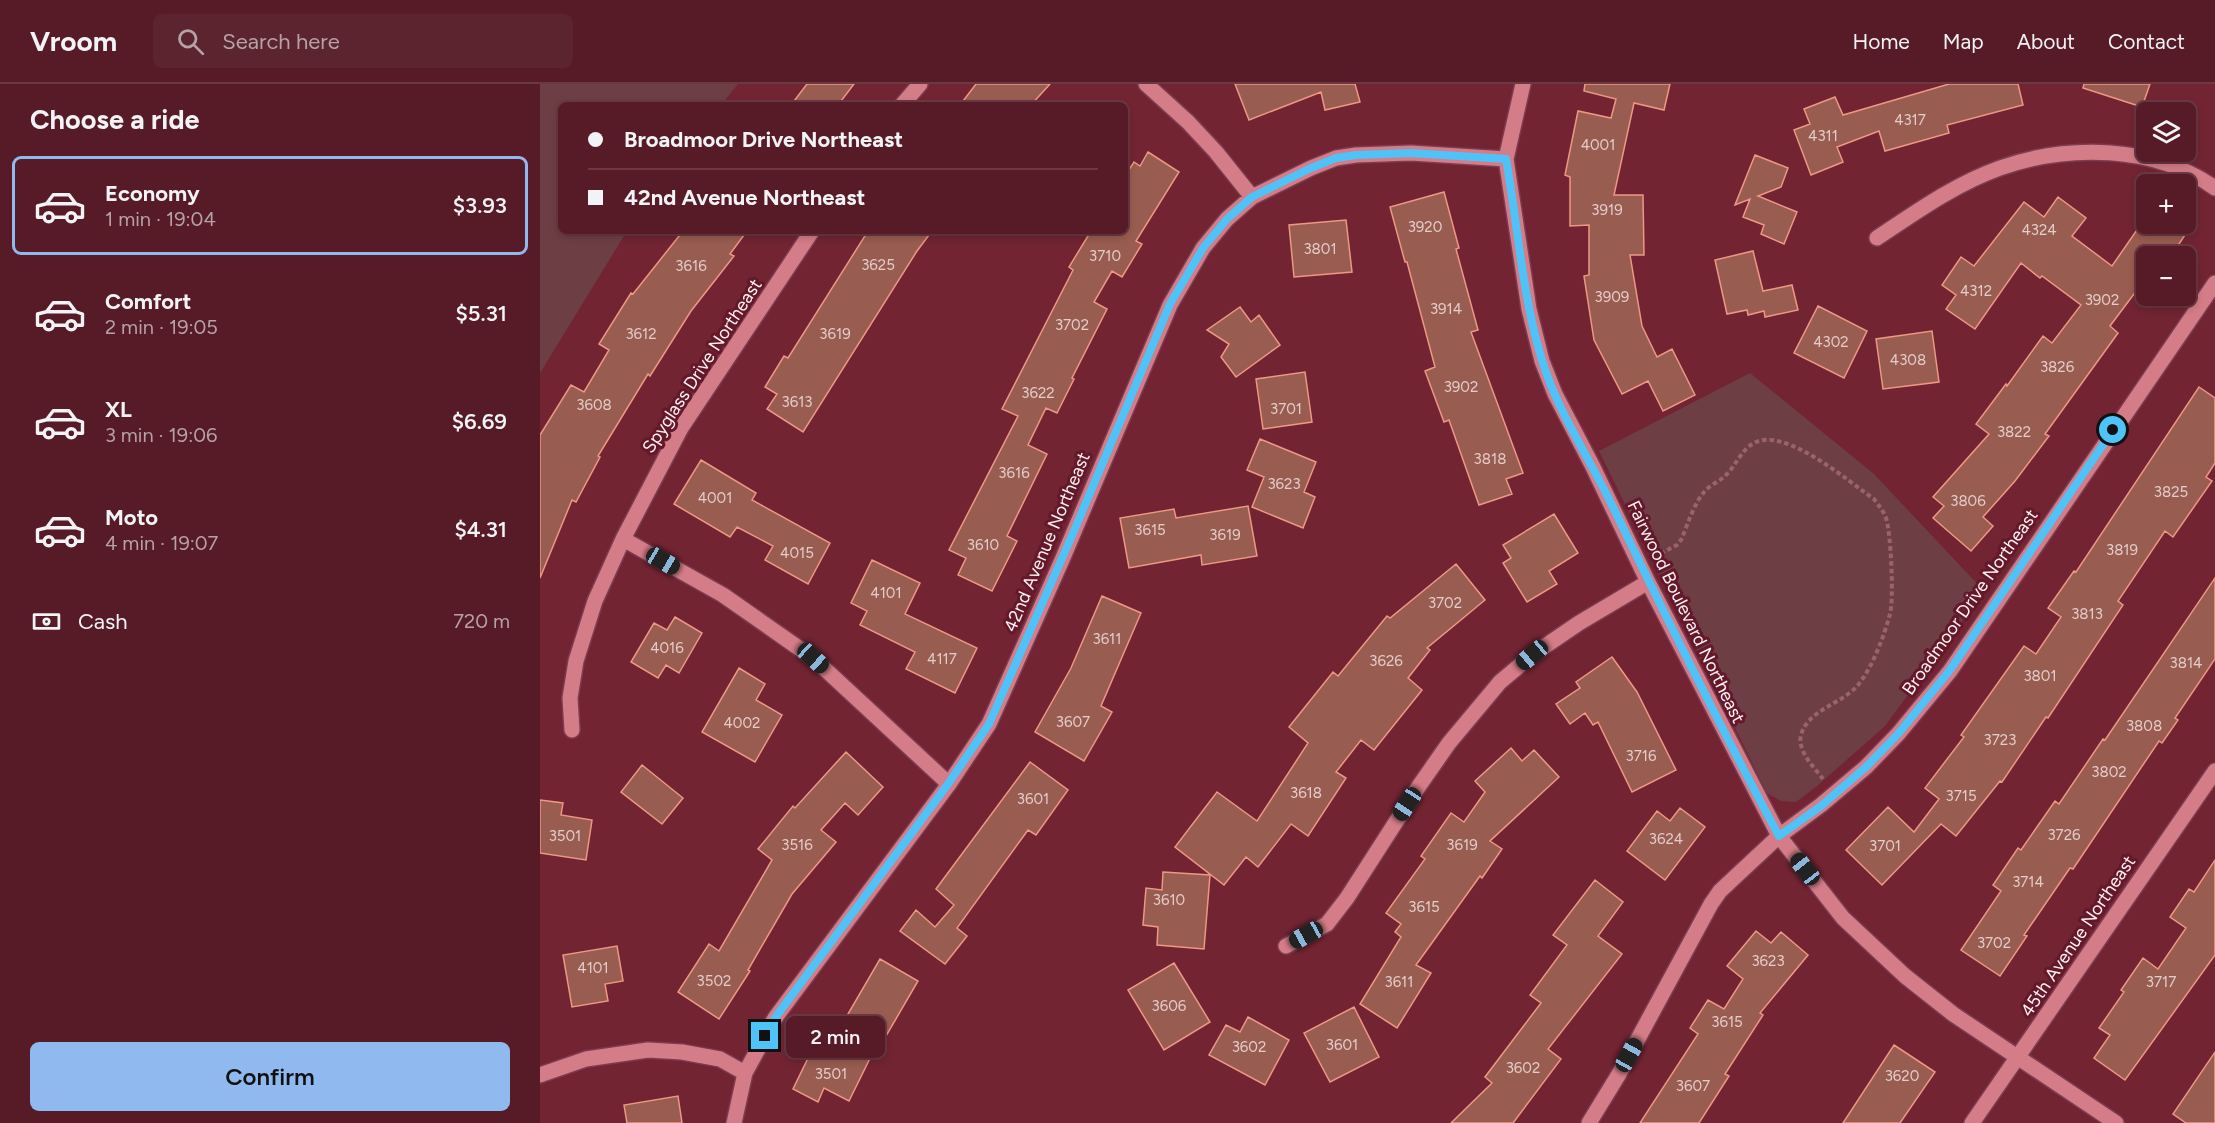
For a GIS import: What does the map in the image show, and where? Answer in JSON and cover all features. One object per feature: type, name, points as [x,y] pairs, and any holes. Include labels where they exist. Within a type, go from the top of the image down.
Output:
[{"type":"street","points":[[905,102],[920,84]]},
{"type":"street","points":[[1146,84],[1188,122],[1216,152],[1252,197]]},
{"type":"street","name":"Fairwood Boulevard Northeast","points":[[1523,84],[1506,159],[1529,309],[1542,361],[1555,394],[1648,582],[1779,836],[1843,918],[1905,976],[1953,1014],[2116,1123]]},
{"type":"street","points":[[1877,238],[1930,202],[1998,168],[2025,160],[2084,152],[2108,152],[2153,159],[2204,180],[2215,188]]},
{"type":"street","name":"42nd Avenue Northeast","points":[[734,1123],[745,1073],[775,1018],[948,784],[989,724],[1170,304],[1203,248],[1227,219],[1252,197],[1336,158],[1411,153],[1506,159]]},
{"type":"street","name":"Spyglass Drive Northeast","points":[[572,730],[570,698],[576,662],[595,601],[623,538],[681,428],[811,234]]},
{"type":"street","name":"Broadmoor Drive Northeast","points":[[1589,1123],[1619,1074],[1720,891],[1779,836],[1866,767],[1898,734],[1950,670],[2215,283]]},
{"type":"street","points":[[623,538],[723,596],[813,658],[948,784]]},
{"type":"street","points":[[1286,946],[1327,924],[1347,898],[1449,743],[1500,682],[1551,642],[1648,582]]},
{"type":"street","name":"45th Avenue Northeast","points":[[1972,1123],[2215,771]]},
{"type":"street","points":[[540,1076],[586,1059],[648,1050],[682,1052],[720,1059],[745,1073]]},
{"type":"path","points":[[1640,564],[1677,545],[1707,489],[1726,476],[1746,449],[1761,440],[1777,440],[1805,452],[1882,508],[1887,521],[1893,597],[1890,614],[1861,682],[1849,694],[1818,712],[1801,735],[1803,751],[1834,794]]},
{"type":"shaded area","points":[[540,84],[738,84],[723,102],[558,102],[558,234],[625,234],[540,373]]},
{"type":"shaded area","points":[[1750,373],[1874,474],[1984,591],[1885,726],[1796,802],[1781,801],[1767,793],[1599,451]]},
{"type":"building","points":[[807,84],[854,84],[840,102],[793,102]]},
{"type":"building","points":[[976,84],[1050,84],[1034,102],[962,102]]},
{"type":"building","points":[[1235,84],[1355,84],[1360,102],[1325,110],[1321,92],[1249,120]]},
{"type":"building","points":[[1585,84],[1670,84],[1664,110],[1634,103],[1614,195],[1643,195],[1644,255],[1630,255],[1642,326],[1657,357],[1672,349],[1695,395],[1663,411],[1648,381],[1622,394],[1594,340],[1584,276],[1589,275],[1589,225],[1570,226],[1570,177],[1565,175],[1578,111],[1611,118],[1616,99],[1584,91]]},
{"type":"building","points":[[1949,84],[2018,84],[2023,105],[1947,125],[1949,133],[1885,151],[1879,131],[1837,147],[1843,162],[1811,175],[1794,130],[1810,124],[1804,109],[1835,97],[1843,115]]},
{"type":"building","points":[[2084,84],[2150,84],[2144,102],[2136,102],[2136,105],[2083,88]]},
{"type":"building","points":[[1148,152],[1179,172],[1136,241],[1142,244],[1122,277],[1112,271],[1094,302],[1107,309],[1057,413],[1046,408],[1028,445],[1047,454],[1007,536],[1017,541],[992,591],[958,575],[966,558],[949,550],[1018,416],[1002,409],[1073,270],[1069,267],[1089,234],[1128,234],[1128,171],[1134,162],[1140,166]]},
{"type":"building","points":[[1755,155],[1788,168],[1781,187],[1758,196],[1797,212],[1784,244],[1761,234],[1764,225],[1743,217],[1750,199],[1735,205]]},
{"type":"building","points":[[1444,192],[1459,248],[1456,249],[1478,330],[1471,332],[1523,473],[1506,479],[1512,494],[1479,505],[1449,420],[1444,422],[1425,371],[1435,367],[1390,207]]},
{"type":"building","points":[[2058,197],[2086,218],[2072,236],[2112,266],[2136,231],[2136,234],[2186,234],[2178,246],[2136,246],[2136,291],[2110,326],[2118,333],[2045,434],[2049,436],[2015,481],[1983,517],[1993,526],[1971,551],[1933,518],[1944,506],[1933,497],[1989,434],[1976,424],[2043,336],[2052,343],[2081,305],[2021,263],[1975,329],[1946,309],[1956,295],[1942,285],[1961,257],[1974,266],[2024,202],[2044,217]]},
{"type":"building","points":[[1346,220],[1352,272],[1294,277],[1289,225]]},
{"type":"building","points":[[681,234],[745,234],[730,254],[734,256],[691,311],[650,376],[648,374],[598,456],[600,457],[576,502],[572,500],[540,578],[540,435],[571,385],[584,392],[609,350],[599,344],[631,293],[633,294]]},
{"type":"building","points":[[866,234],[930,234],[803,432],[767,409],[777,394],[765,387],[784,356],[788,358]]},
{"type":"building","points":[[1753,251],[1763,291],[1792,285],[1798,310],[1765,317],[1764,311],[1748,315],[1747,310],[1727,314],[1715,260]]},
{"type":"building","points":[[1818,306],[1867,331],[1844,378],[1794,353]]},
{"type":"building","points":[[1240,307],[1251,322],[1259,315],[1280,345],[1236,377],[1221,357],[1229,344],[1207,330]]},
{"type":"building","points":[[1932,331],[1939,382],[1883,389],[1876,339]]},
{"type":"building","points":[[1305,372],[1312,422],[1263,429],[1256,379]]},
{"type":"building","points":[[2199,387],[2215,398],[2215,463],[2206,477],[2212,481],[2173,537],[2165,531],[2118,601],[2123,605],[2048,718],[2046,717],[2002,782],[2000,781],[1956,836],[1941,824],[1882,885],[1846,850],[1888,807],[1914,832],[1939,799],[1925,788],[1964,737],[1961,735],[2024,646],[2036,654],[2061,617],[2048,608],[2074,571],[2076,572]]},
{"type":"building","points":[[1260,439],[1316,462],[1304,492],[1315,497],[1303,528],[1252,507],[1264,477],[1247,470]]},
{"type":"building","points":[[701,460],[756,493],[752,500],[830,543],[808,584],[765,560],[773,546],[737,527],[730,537],[674,504]]},
{"type":"building","points":[[1248,506],[1257,556],[1202,565],[1201,555],[1129,568],[1120,518],[1174,509],[1176,518]]},
{"type":"building","points":[[1554,514],[1578,553],[1549,571],[1557,584],[1527,602],[1503,563],[1511,558],[1503,545]]},
{"type":"building","points":[[872,560],[920,583],[905,614],[977,648],[955,693],[906,669],[915,652],[860,625],[867,611],[851,603]]},
{"type":"building","points":[[1456,564],[1485,600],[1427,648],[1430,650],[1408,678],[1422,690],[1374,750],[1361,740],[1336,772],[1346,778],[1308,836],[1291,824],[1258,867],[1246,857],[1224,885],[1175,847],[1217,792],[1257,821],[1308,743],[1289,727],[1333,672],[1338,676],[1387,616],[1390,618]]},
{"type":"building","points":[[2215,578],[2215,659],[2175,718],[2178,720],[2162,743],[2159,741],[2073,869],[2070,868],[2024,935],[2027,936],[2000,976],[1961,950],[2001,891],[1993,885],[2018,848],[2021,850],[2055,801],[2059,804]]},
{"type":"building","points":[[1102,596],[1141,613],[1101,706],[1112,712],[1084,761],[1035,732],[1071,668]]},
{"type":"building","points":[[675,617],[702,633],[679,673],[666,665],[658,678],[631,662],[654,623],[667,630]]},
{"type":"building","points":[[1612,657],[1637,692],[1676,770],[1632,792],[1598,722],[1593,725],[1585,713],[1570,724],[1556,704],[1580,688],[1576,682]]},
{"type":"building","points":[[739,668],[765,684],[756,700],[782,715],[755,762],[702,732]]},
{"type":"building","points":[[1511,748],[1522,761],[1534,750],[1559,777],[1490,841],[1502,849],[1416,965],[1431,973],[1397,1028],[1360,1004],[1401,937],[1395,932],[1401,924],[1386,913],[1425,859],[1421,856],[1451,813],[1464,822],[1485,792],[1475,781]]},
{"type":"building","points":[[846,752],[883,787],[858,815],[845,803],[821,830],[836,842],[792,894],[748,970],[750,971],[719,1019],[678,992],[709,944],[719,951],[772,860],[758,849],[793,806],[795,808]]},
{"type":"building","points":[[1030,762],[1068,790],[1036,835],[1028,830],[957,928],[967,936],[945,964],[900,931],[916,910],[935,927],[954,905],[936,889]]},
{"type":"building","points":[[642,765],[683,798],[662,824],[621,792]]},
{"type":"building","points":[[540,800],[563,803],[561,815],[592,820],[586,860],[540,853]]},
{"type":"building","points":[[1680,808],[1705,827],[1665,880],[1627,851],[1657,811],[1670,821]]},
{"type":"building","points":[[2215,860],[2215,955],[2125,1080],[2094,1058],[2110,1035],[2099,1028],[2124,992],[2121,990],[2143,958],[2158,969],[2186,928],[2170,917],[2189,889],[2194,892]]},
{"type":"building","points":[[1163,872],[1210,875],[1204,949],[1157,945],[1158,927],[1143,925],[1146,888],[1162,890]]},
{"type":"building","points":[[1595,880],[1623,902],[1598,936],[1622,954],[1548,1049],[1561,1059],[1513,1123],[1451,1123],[1492,1083],[1485,1077],[1541,1003],[1530,995],[1567,945],[1553,935]]},
{"type":"building","points":[[1756,931],[1771,943],[1781,932],[1808,955],[1760,1013],[1763,1015],[1725,1074],[1729,1076],[1699,1123],[1640,1123],[1698,1034],[1690,1028],[1708,1000],[1724,1009],[1743,979],[1727,966]]},
{"type":"building","points":[[617,946],[623,981],[605,984],[608,1001],[572,1007],[563,955]]},
{"type":"building","points":[[880,959],[918,981],[886,1036],[882,1034],[849,1101],[824,1088],[818,1102],[793,1089],[813,1048],[830,1056],[850,1015],[848,1014]]},
{"type":"building","points":[[1174,963],[1210,1022],[1164,1050],[1128,990]]},
{"type":"building","points":[[1354,1007],[1379,1057],[1330,1082],[1304,1033]]},
{"type":"building","points":[[1248,1017],[1289,1040],[1265,1085],[1209,1055],[1226,1025],[1240,1032]]},
{"type":"building","points":[[1894,1045],[1935,1072],[1900,1123],[1843,1123]]},
{"type":"building","points":[[2215,1052],[2215,1123],[2186,1123],[2173,1114]]},
{"type":"building","points":[[678,1096],[682,1123],[627,1123],[624,1105]]},
{"type":"route","points":[[765,1036],[775,1018],[948,784],[989,724],[1170,304],[1191,267],[1203,248],[1242,204],[1311,168],[1336,158],[1356,155],[1411,153],[1506,159],[1529,309],[1542,361],[1555,394],[1648,582],[1779,836],[1821,806],[1866,767],[1898,734],[1950,670],[2113,430]]}]
